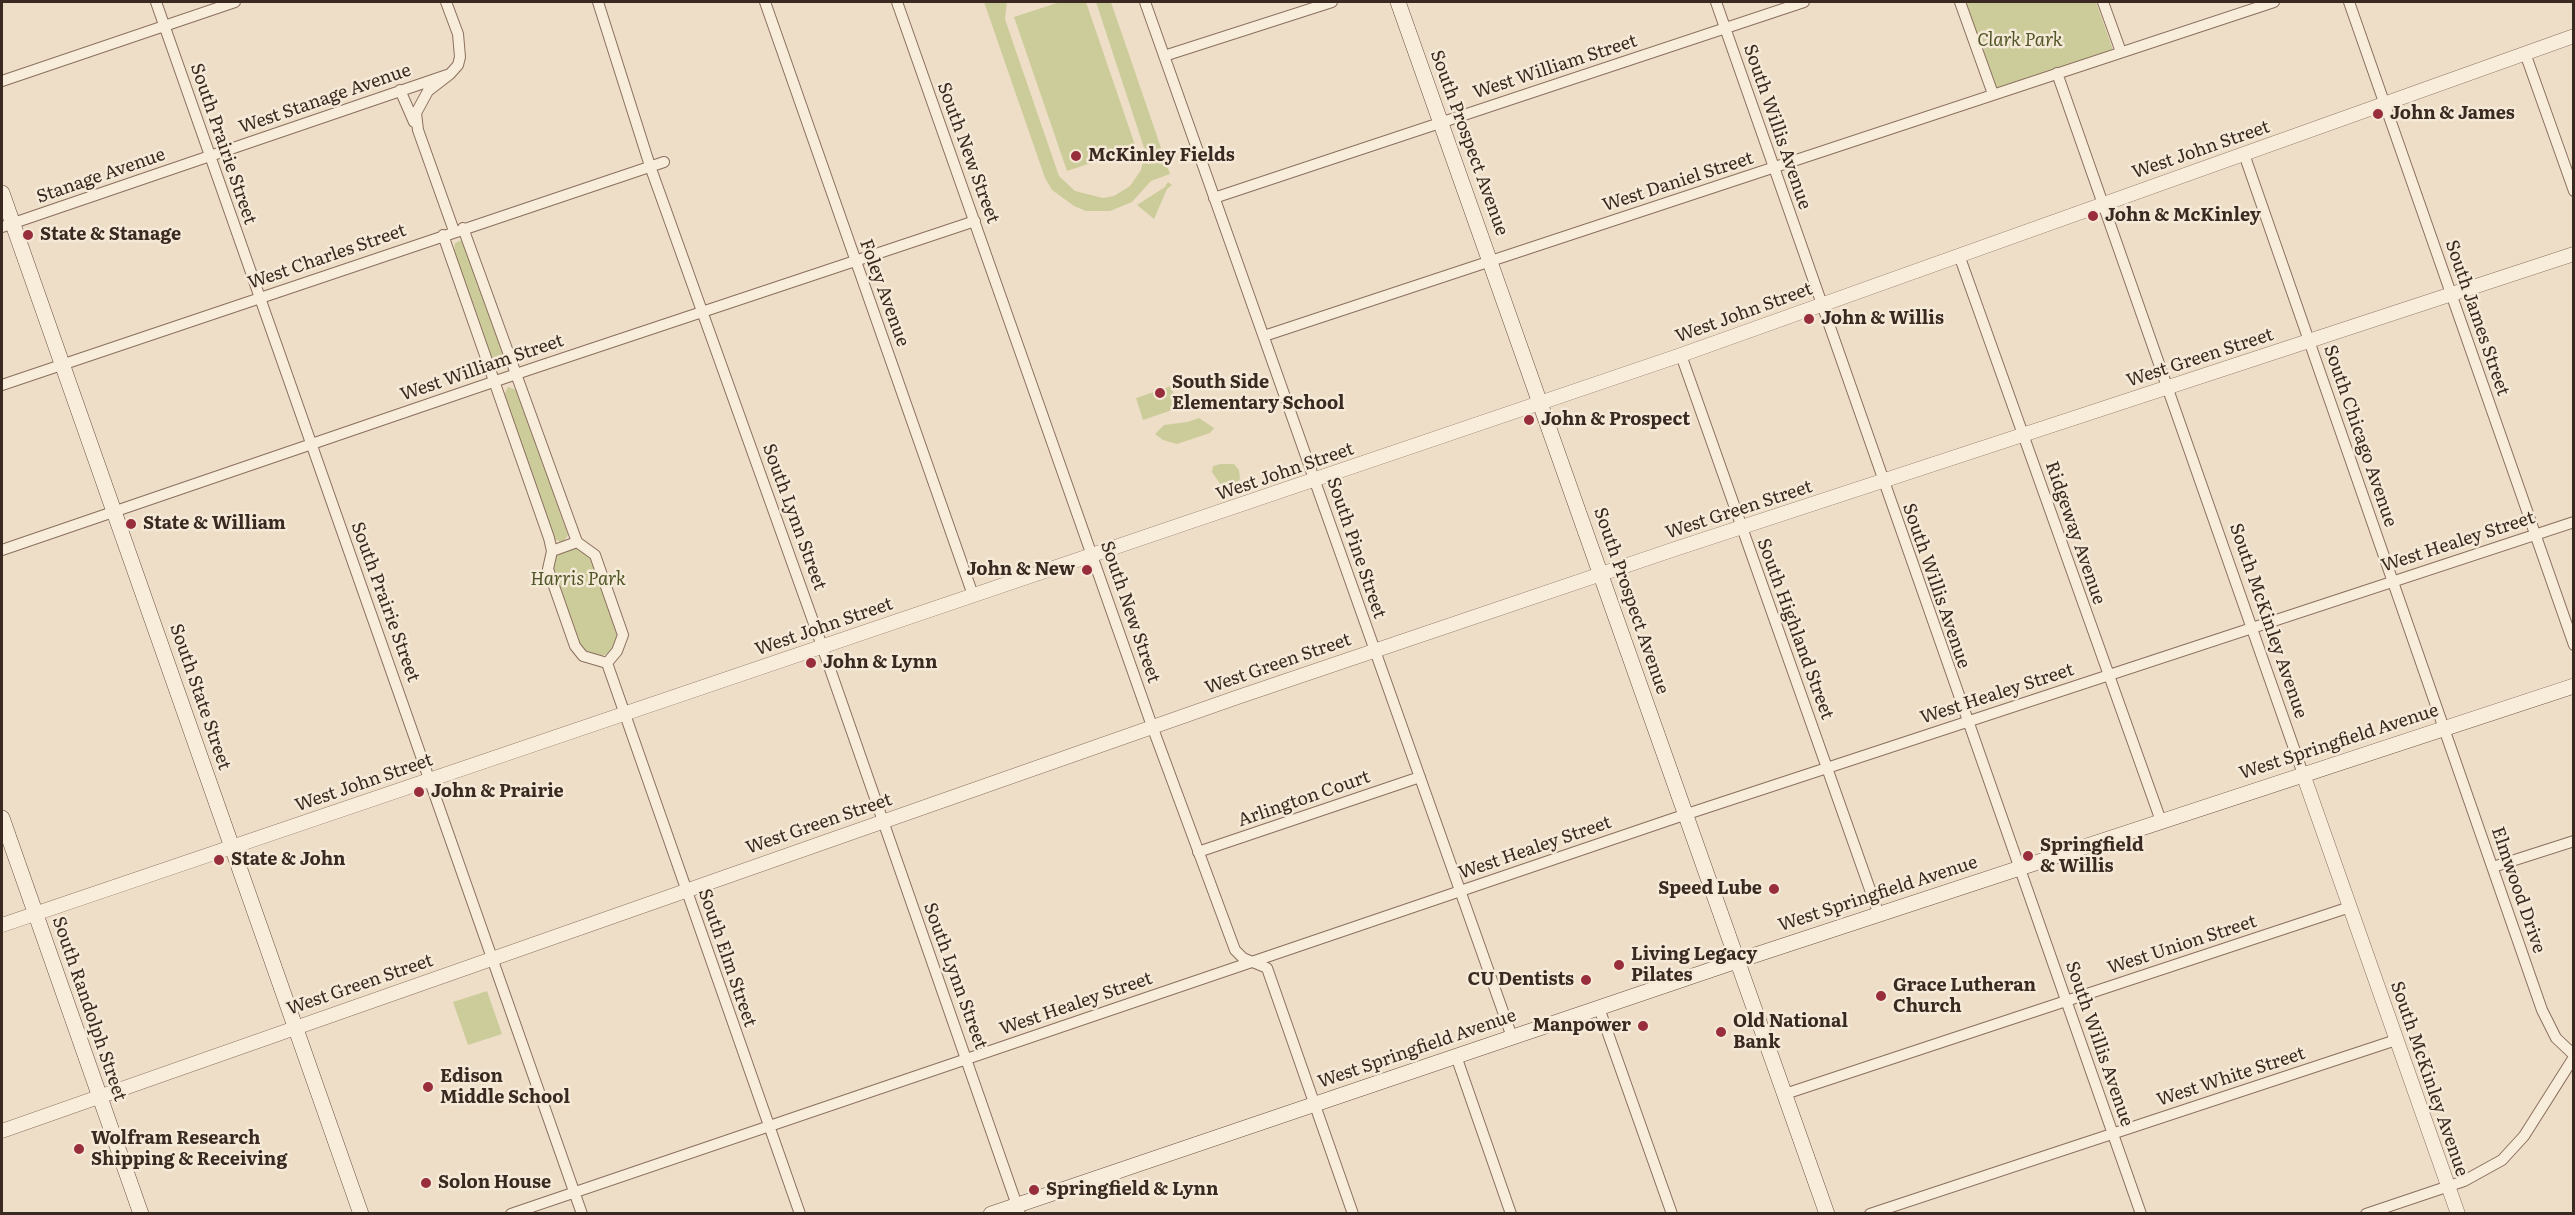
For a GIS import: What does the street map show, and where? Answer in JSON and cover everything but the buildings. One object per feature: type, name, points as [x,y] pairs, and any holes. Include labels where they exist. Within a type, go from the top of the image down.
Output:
[{"type":"main road","name":"South Prospect Avenue","points":[[1398,2],[1827,1214]]},
{"type":"main road","name":"South State Street","points":[[2,193],[7,225],[63,364],[116,511],[362,1214]]},
{"type":"main road","name":"West Springfield Avenue","points":[[991,1214],[1019,1209],[1313,1104],[1737,961],[2574,686]]},
{"type":"main road","name":"South Randolph Street","points":[[2,818],[141,1214]]},
{"type":"street","name":"South Prairie Street","points":[[156,2],[582,1214]]},
{"type":"street","points":[[2,81],[235,2]]},
{"type":"street","points":[[418,130],[418,107],[428,91],[458,65],[461,48],[446,2]]},
{"type":"street","name":"South Lynn Street","points":[[598,2],[650,166],[822,646],[881,821],[968,1058],[1019,1209]]},
{"type":"street","name":"Foley Avenue","points":[[765,2],[973,595]]},
{"type":"street","name":"South New Street","points":[[897,2],[1152,726],[1236,954],[1267,968],[1353,1214]]},
{"type":"street","name":"South Pine Street","points":[[1145,2],[1512,1037]]},
{"type":"street","points":[[1164,56],[1332,2]]},
{"type":"street","name":"South Willis Avenue","points":[[1716,2],[1882,481],[2141,1214]]},
{"type":"street","name":"West William Street","points":[[1214,198],[1804,2]]},
{"type":"street","points":[[1960,2],[1993,94]]},
{"type":"street","points":[[2103,2],[2121,52]]},
{"type":"street","name":"West Daniel Street","points":[[1264,336],[2274,2]]},
{"type":"street","name":"South James Street","points":[[2349,2],[2574,645]]},
{"type":"street","name":"West John Street","points":[[2,926],[232,846],[1540,404],[2574,36]]},
{"type":"street","points":[[2525,53],[2574,191]]},
{"type":"street","name":"South McKinley Avenue","points":[[2057,73],[2458,1214]]},
{"type":"street","name":"West Stanage Avenue","points":[[210,156],[450,74]]},
{"type":"street","points":[[400,90],[418,130],[453,232],[496,381],[552,550],[548,568],[577,650],[583,656],[606,663],[622,642],[621,628],[595,555],[577,542],[514,374],[453,232]]},
{"type":"street","name":"South Chicago Avenue","points":[[2244,154],[2444,729]]},
{"type":"street","name":"Stanage Avenue","points":[[7,225],[210,156]]},
{"type":"street","name":"West Charles Street","points":[[2,385],[664,162]]},
{"type":"street","name":"West William Street","points":[[2,550],[514,374],[975,221]]},
{"type":"street","name":"West Green Street","points":[[2,1131],[1152,726],[1601,574],[2574,254]]},
{"type":"street","name":"Ridgeway Avenue","points":[[1959,255],[2161,821]]},
{"type":"street","name":"South Highland Street","points":[[1680,355],[1879,915]]},
{"type":"street","name":"West Healey Street","points":[[511,1214],[1686,814],[2574,522]]},
{"type":"street","points":[[552,550],[577,542]]},
{"type":"street","name":"South Elm Street","points":[[606,663],[800,1214]]},
{"type":"street","name":"Elmwood Drive","points":[[2444,729],[2542,1010],[2556,1038],[2574,1056]]},
{"type":"street","name":"Arlington Court","points":[[1198,852],[1420,777]]},
{"type":"street","points":[[2493,867],[2574,841]]},
{"type":"street","name":"West Union Street","points":[[1785,1094],[2349,907]]},
{"type":"street","points":[[1599,1008],[1672,1214]]},
{"type":"street","name":"West White Street","points":[[1870,1214],[2396,1040]]},
{"type":"street","points":[[1456,1056],[1511,1214]]},
{"type":"street","points":[[2366,1214],[2487,1170],[2513,1150],[2574,1056]]},
{"type":"green space","points":[[984,2],[1007,2],[1005,19],[1059,176],[1075,191],[1103,198],[1114,196],[1130,186],[1141,170],[1145,151],[1096,2],[1111,2],[1170,174],[1151,181],[1132,202],[1110,211],[1086,211],[1074,206],[1052,190],[1045,178]]},
{"type":"green space","points":[[1060,2],[1086,2],[1136,148],[1067,171],[1014,17]]},
{"type":"green space","name":"Clark Park","points":[[1965,2],[2096,2],[2113,50],[1996,90]]},
{"type":"green space","points":[[1168,182],[1172,185],[1167,189],[1154,219],[1137,205],[1165,187]]},
{"type":"green space","points":[[462,240],[507,363],[506,368],[498,371],[494,367],[454,252],[455,243]]},
{"type":"green space","points":[[1171,386],[1178,408],[1143,420],[1136,398]]},
{"type":"green space","name":"Harris Park","points":[[508,387],[517,390],[568,535],[563,543],[554,539],[504,395]]},
{"type":"green space","points":[[1199,418],[1214,428],[1210,433],[1177,444],[1163,440],[1155,434],[1164,425]]},
{"type":"green space","points":[[1234,464],[1239,470],[1240,479],[1233,488],[1223,488],[1212,472],[1213,466]]},
{"type":"green space","name":"Harris Park","points":[[575,546],[592,557],[620,635],[614,649],[605,655],[595,656],[585,653],[580,648],[552,564],[557,553]]},
{"type":"green space","points":[[487,991],[502,1034],[468,1045],[453,1002]]},
{"type":"place","name":"John & James","points":[[2378,114]]},
{"type":"place","name":"McKinley Fields","points":[[1076,156]]},
{"type":"place","name":"John & McKinley","points":[[2093,216]]},
{"type":"place","name":"State & Stanage","points":[[28,235]]},
{"type":"place","name":"John & Willis","points":[[1809,319]]},
{"type":"place","name":"South Side Elementary School","points":[[1160,393]]},
{"type":"place","name":"John & Prospect","points":[[1529,420]]},
{"type":"place","name":"State & William","points":[[131,524]]},
{"type":"place","name":"John & New","points":[[1087,570]]},
{"type":"place","name":"John & Lynn","points":[[811,663]]},
{"type":"place","name":"John & Prairie","points":[[419,792]]},
{"type":"place","name":"Springfield & Willis","points":[[2028,856]]},
{"type":"place","name":"State & John","points":[[219,860]]},
{"type":"place","name":"Speed Lube","points":[[1774,889]]},
{"type":"place","name":"Living Legacy Pilates","points":[[1619,965]]},
{"type":"place","name":"CU Dentists","points":[[1586,980]]},
{"type":"place","name":"Grace Lutheran Church","points":[[1881,996]]},
{"type":"place","name":"Manpower","points":[[1643,1026]]},
{"type":"place","name":"Old National Bank","points":[[1721,1032]]},
{"type":"place","name":"Edison Middle School","points":[[428,1087]]},
{"type":"place","name":"Wolfram Research Shipping & Receiving","points":[[79,1149]]},
{"type":"place","name":"Solon House","points":[[426,1183]]},
{"type":"place","name":"Springfield & Lynn","points":[[1034,1190]]}]
